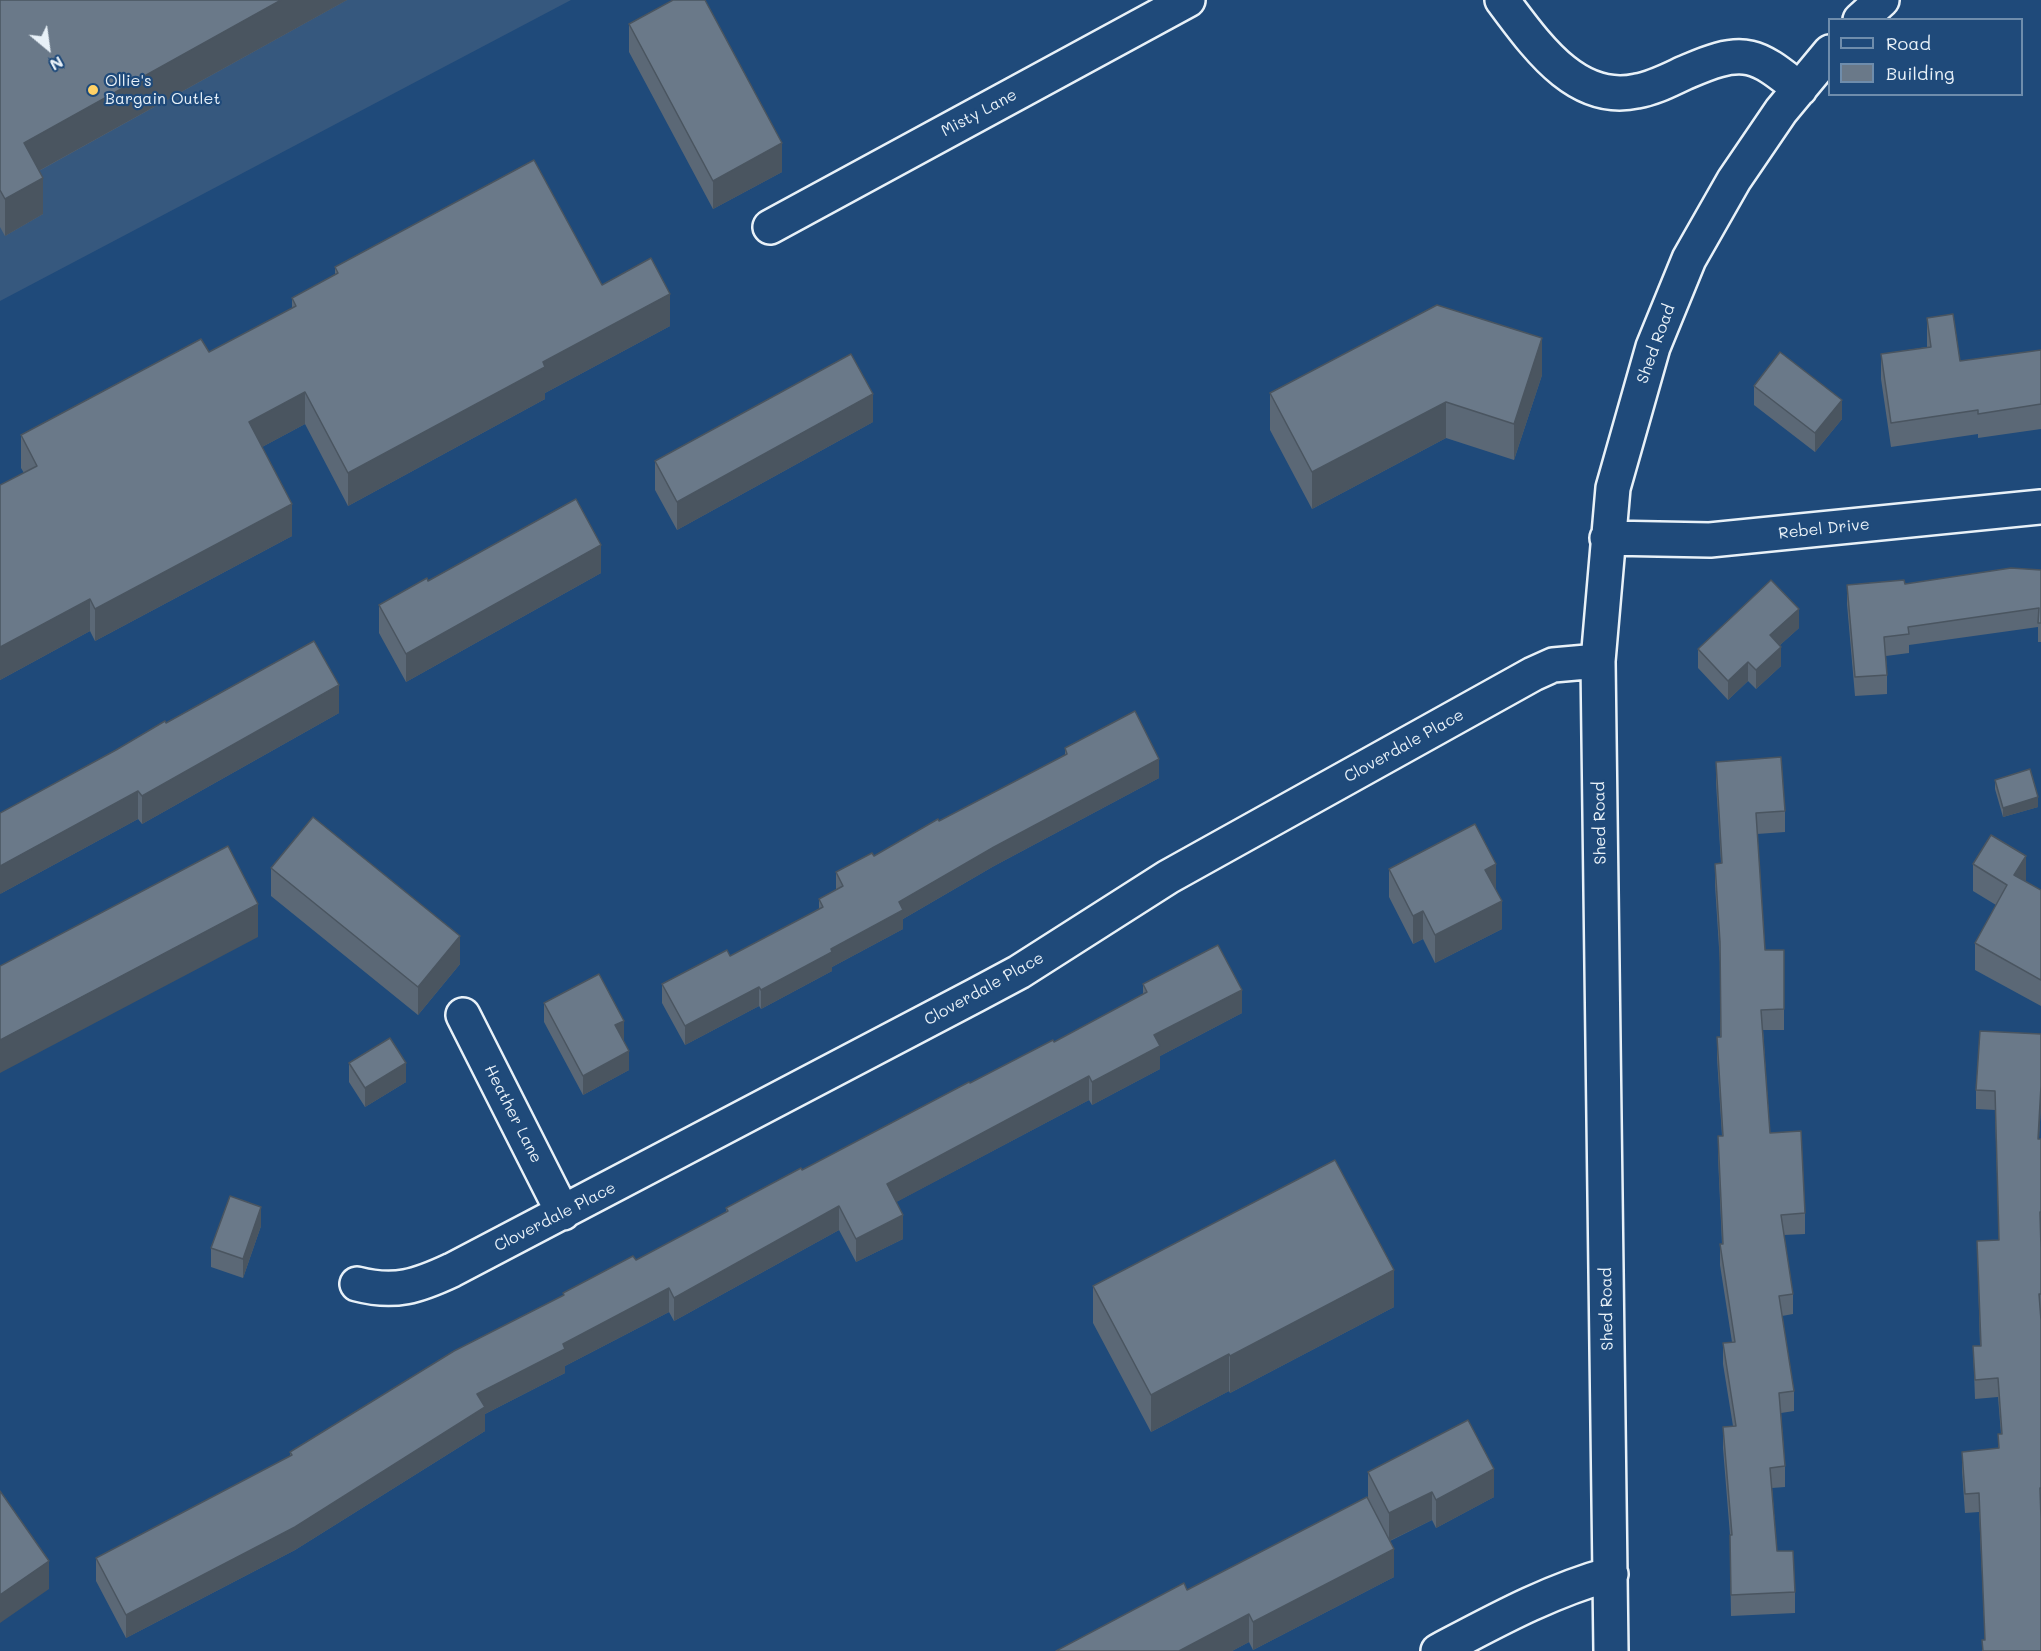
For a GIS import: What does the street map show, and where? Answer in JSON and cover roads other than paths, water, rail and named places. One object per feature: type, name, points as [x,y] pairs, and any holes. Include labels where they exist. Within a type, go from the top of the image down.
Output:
[{"type":"street","name":"Misty Lane","points":[[770,227],[1188,0]]},
{"type":"street","points":[[1502,0],[1550,60],[1592,88],[1614,93],[1636,92],[1722,59],[1749,58],[1773,69],[1800,89]]},
{"type":"street","points":[[1862,18],[1882,0]]},
{"type":"street","name":"Shed Road","points":[[1611,1651],[1598,661],[1613,488],[1653,347],[1689,259],[1734,180],[1781,111],[1828,54]]},
{"type":"street","name":"Rebel Drive","points":[[1607,538],[1710,540],[2041,507]]},
{"type":"street","name":"Cloverdale Place","points":[[357,1284],[389,1289],[410,1287],[444,1274],[1019,972],[1168,877],[1533,674],[1553,665],[1598,661]]},
{"type":"street","name":"Heather Lane","points":[[463,1015],[563,1213]]},
{"type":"street","points":[[1438,1651],[1545,1596],[1611,1574]]},
{"type":"place","name":"Ollie's Bargain Outlet","points":[[93,90]]}]
